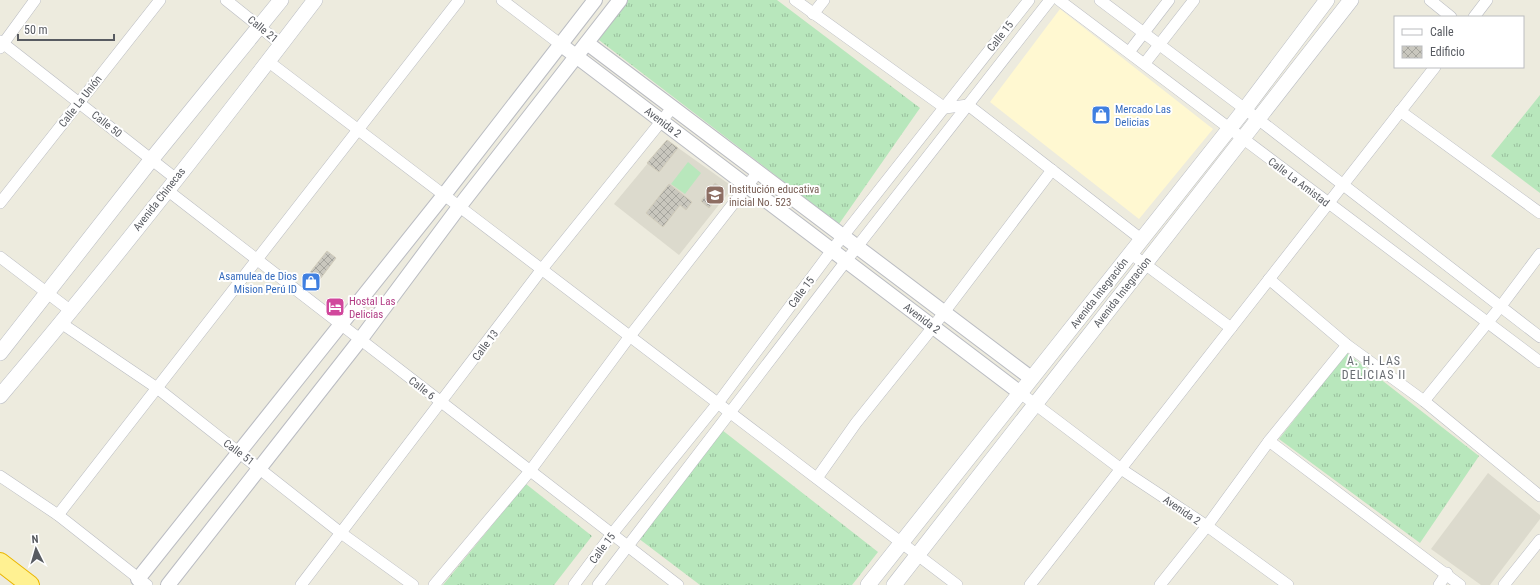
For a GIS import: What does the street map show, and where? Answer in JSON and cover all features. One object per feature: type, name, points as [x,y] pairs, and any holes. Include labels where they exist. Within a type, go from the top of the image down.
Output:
[{"type":"highway","points":[[0,562],[30,585]]},
{"type":"main road","points":[[0,353],[152,160],[281,0]]},
{"type":"main road","name":"Avenida Chinecas","points":[[0,396],[62,323],[269,62],[315,0]]},
{"type":"main road","name":"Avenida Integración","points":[[868,585],[1245,109],[1328,0]]},
{"type":"main road","name":"Avenida Integracion","points":[[894,585],[1351,0]]},
{"type":"street","points":[[1,44],[36,0]]},
{"type":"street","name":"Calle La Unión","points":[[0,203],[78,102],[160,0]]},
{"type":"street","name":"Calle 21","points":[[226,0],[261,26],[281,44]]},
{"type":"street","points":[[58,515],[459,0]]},
{"type":"street","points":[[502,0],[560,44]]},
{"type":"street","points":[[0,476],[58,515],[143,582],[239,453],[444,195],[594,0]]},
{"type":"street","points":[[168,585],[360,340],[459,207],[620,0]]},
{"type":"street","points":[[796,0],[813,14],[945,108],[968,105],[1141,239]]},
{"type":"street","points":[[813,14],[824,0]]},
{"type":"street","name":"Calle 15","points":[[574,585],[612,534],[718,403],[832,250],[1029,0]]},
{"type":"street","points":[[598,585],[846,261],[1050,0]]},
{"type":"street","name":"Calle La Amistad","points":[[1059,0],[1145,63],[1328,204],[1540,362]]},
{"type":"street","points":[[1100,0],[1245,109],[1540,337]]},
{"type":"street","points":[[1129,52],[1169,0]]},
{"type":"street","points":[[1145,63],[1194,0]]},
{"type":"street","points":[[1430,0],[1450,16]]},
{"type":"street","points":[[1475,16],[1487,0]]},
{"type":"street","name":"Avenida 2","points":[[587,43],[1031,378]]},
{"type":"street","name":"Calle 50","points":[[1,44],[152,160],[171,184]]},
{"type":"street","name":"Avenida 2","points":[[560,44],[1121,469],[1207,526],[1288,585]]},
{"type":"street","points":[[269,62],[957,585]]},
{"type":"street","points":[[1030,585],[1433,68]]},
{"type":"street","name":"Calle 13","points":[[301,585],[542,270],[672,108]]},
{"type":"street","points":[[1400,111],[1540,213]]},
{"type":"street","points":[[817,478],[856,423],[934,327],[1052,170]]},
{"type":"street","points":[[434,585],[530,471],[630,336],[758,172]]},
{"type":"street","name":"Calle 6","points":[[171,184],[257,260],[678,585]]},
{"type":"street","points":[[1130,253],[1231,328]]},
{"type":"street","points":[[1424,401],[1488,323],[1540,254]]},
{"type":"street","points":[[0,256],[71,311]]},
{"type":"street","points":[[1269,279],[1347,345],[1424,401],[1540,496]]},
{"type":"street","name":"Calle 51","points":[[62,323],[157,388],[342,533],[413,585]]},
{"type":"street","points":[[1160,585],[1207,526],[1269,441],[1347,345]]},
{"type":"street","points":[[1269,441],[1447,573],[1460,585]]},
{"type":"street","points":[[1504,585],[1540,540]]},
{"type":"street","points":[[1439,585],[1447,573]]},
{"type":"shaded area","name":"Mercado Las Delicias","points":[[1060,9],[1213,129],[1139,219],[990,102]]},
{"type":"shaded area","points":[[667,140],[733,187],[679,255],[614,204]]},
{"type":"shaded area","points":[[1488,473],[1540,515],[1540,519],[1490,585],[1481,585],[1431,549]]},
{"type":"green space","points":[[622,0],[777,0],[920,108],[839,224],[595,37]]},
{"type":"green space","points":[[1540,95],[1540,193],[1491,156]]},
{"type":"green space","points":[[688,162],[701,173],[685,194],[671,184]]},
{"type":"green space","points":[[1347,353],[1479,456],[1420,543],[1279,439]]},
{"type":"green space","points":[[722,430],[878,552],[852,585],[700,585],[638,538]]},
{"type":"green space","points":[[526,484],[592,536],[554,585],[443,585]]},
{"type":"building","points":[[667,140],[678,148],[659,172],[647,163]]},
{"type":"building","points":[[715,183],[724,190],[709,208],[701,201]]},
{"type":"building","points":[[669,184],[692,202],[686,210],[680,205],[663,227],[646,213]]},
{"type":"building","points":[[327,251],[336,258],[314,287],[304,280]]},
{"type":"place","name":"Mercado Las Delicias","points":[[1101,115]]},
{"type":"place","name":"Institución educativa inicial No. 523","points":[[715,195]]},
{"type":"place","name":"Asamulea de Dios Mision Perú ID","points":[[311,282]]},
{"type":"place","name":"Hostal Las Delicias","points":[[335,307]]},
{"type":"district","name":"A. H. LAS DELICIAS II","points":[[1374,368]]}]
